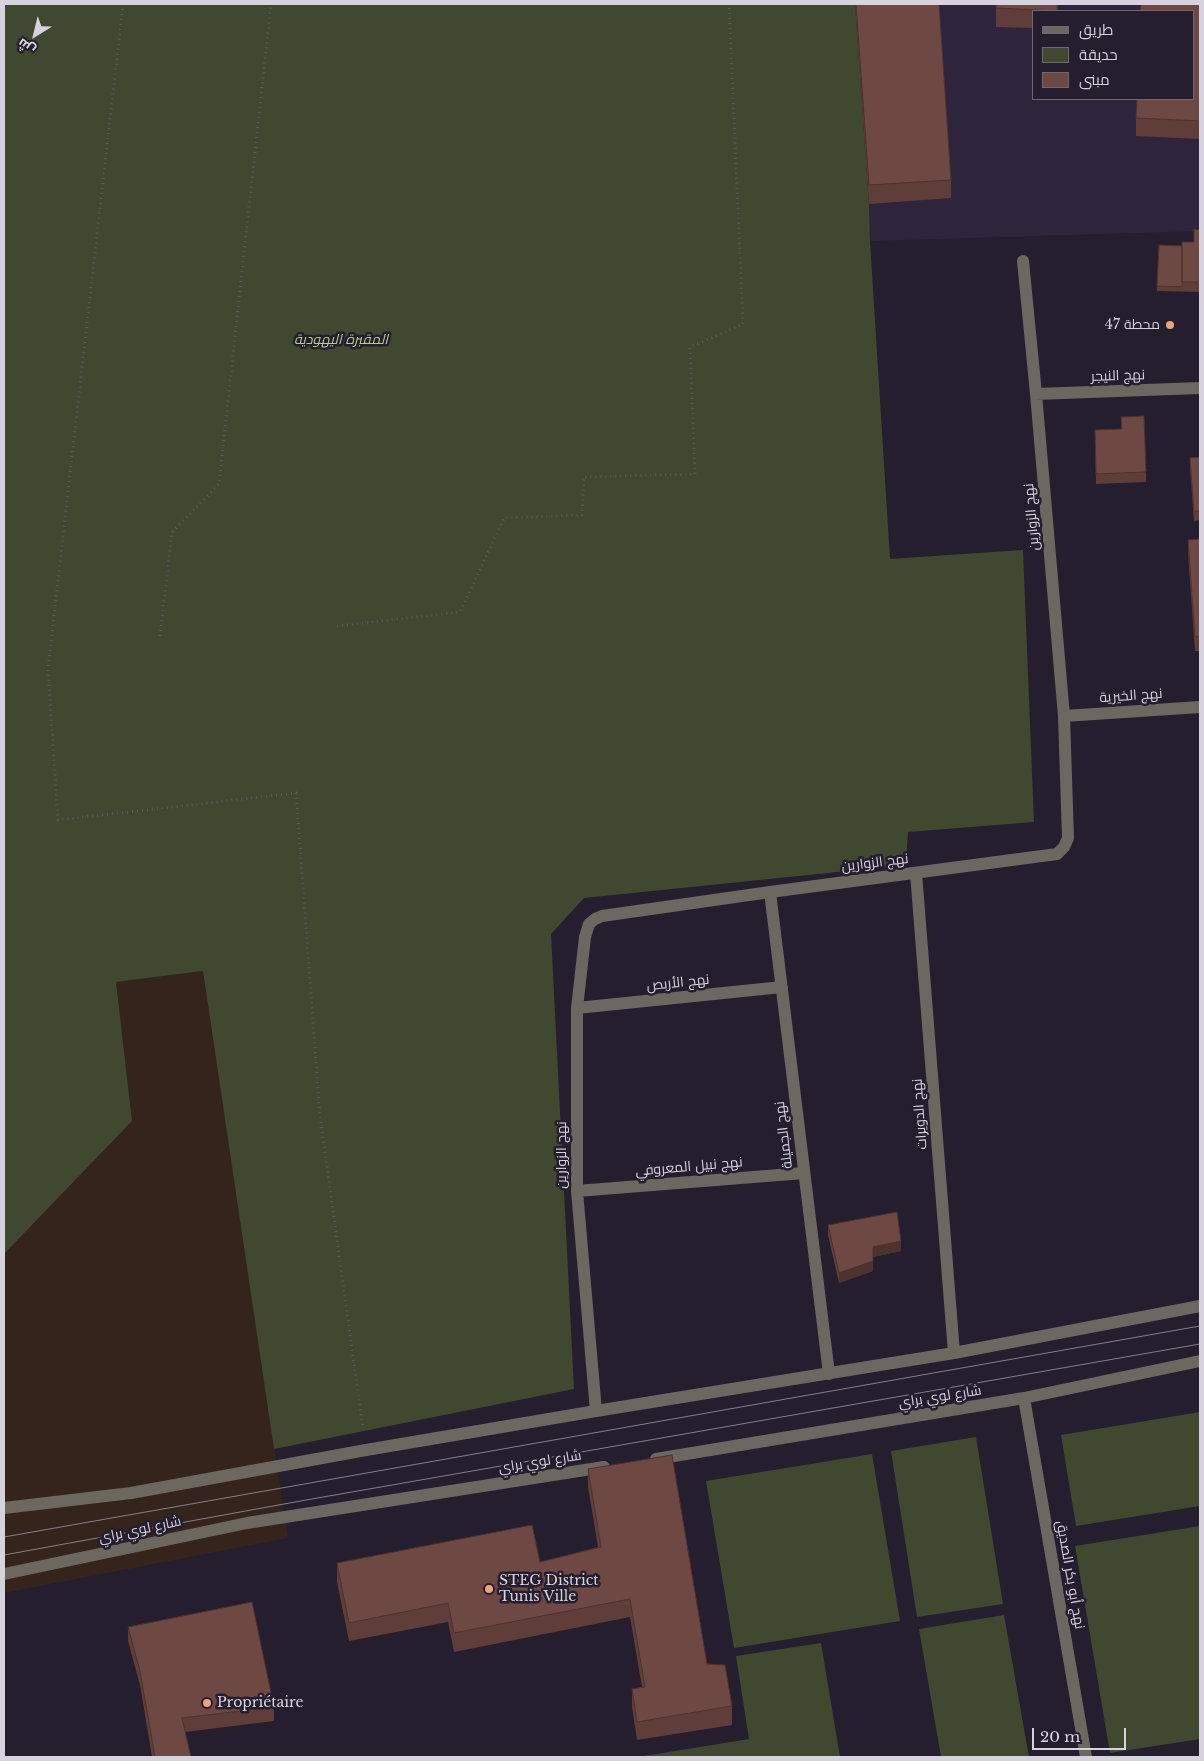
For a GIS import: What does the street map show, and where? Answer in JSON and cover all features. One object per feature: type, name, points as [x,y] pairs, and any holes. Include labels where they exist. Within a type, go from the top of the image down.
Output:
[{"type":"street","name":"نهج الزوارين","points":[[596,1410],[577,1191],[577,1008],[584,937],[589,924],[595,918],[770,892],[1057,854],[1064,847],[1068,838],[1064,716],[1023,261]]},
{"type":"street","name":"نهج النيجر","points":[[1036,394],[1200,388]]},
{"type":"street","name":"نهج الخيرية","points":[[1064,716],[1200,707]]},
{"type":"street","name":"نهج الدويرات","points":[[916,873],[954,1353]]},
{"type":"street","name":"نهج الجميلة","points":[[770,892],[829,1374]]},
{"type":"street","name":"نهج الأربص","points":[[577,1008],[782,987]]},
{"type":"street","name":"نهج نبيل المعروفي","points":[[577,1191],[804,1173]]},
{"type":"street","points":[[4,1508],[131,1493],[596,1410],[954,1353],[1200,1306]]},
{"type":"street","name":"شارع لوي براي","points":[[648,1460],[1024,1398],[1200,1361]]},
{"type":"street","name":"نهج أبو بكر الصديق","points":[[1024,1398],[1086,1757]]},
{"type":"street","name":"شارع لوي براي","points":[[4,1574],[247,1522],[619,1465]]},
{"type":"path","points":[[123,4],[48,669],[58,820],[296,793],[320,1116],[366,1450]]},
{"type":"path","points":[[160,636],[172,532],[219,484],[271,4]]},
{"type":"path","points":[[337,626],[460,612],[504,518],[582,515],[584,477],[695,474],[690,347],[743,324],[729,4]]},
{"type":"shaded area","points":[[855,4],[1200,4],[1200,231],[870,241]]},
{"type":"shaded area","points":[[203,971],[288,1538],[4,1593],[4,1254],[132,1121],[116,982]]},
{"type":"green space","name":"المقبرة اليهودية","points":[[4,4],[855,4],[890,559],[1023,550],[1034,822],[908,832],[906,865],[584,898],[551,934],[574,1389],[274,1449],[203,971],[116,982],[132,1121],[4,1254]]},
{"type":"green space","points":[[1200,1412],[1200,1506],[1076,1526],[1061,1435]]},
{"type":"green space","points":[[976,1437],[1003,1604],[917,1617],[891,1451]]},
{"type":"green space","points":[[872,1454],[900,1621],[734,1648],[706,1481]]},
{"type":"green space","points":[[1200,1526],[1200,1739],[1110,1753],[1075,1546]]},
{"type":"green space","points":[[1004,1615],[1029,1757],[941,1757],[919,1629]]},
{"type":"green space","points":[[821,1643],[840,1757],[638,1757],[749,1739],[736,1656]]},
{"type":"building","points":[[856,4],[939,4],[951,180],[869,185]]},
{"type":"building","points":[[996,4],[1057,4],[1057,10],[996,8]]},
{"type":"building","points":[[1141,4],[1200,4],[1200,121],[1136,118],[1137,100],[1194,100],[1194,10],[1140,10]]},
{"type":"building","points":[[1194,229],[1200,230],[1200,282],[1182,282],[1182,242],[1194,242]]},
{"type":"building","points":[[1159,245],[1182,246],[1182,287],[1157,286]]},
{"type":"building","points":[[1144,416],[1146,472],[1096,474],[1095,430],[1122,429],[1121,417]]},
{"type":"building","points":[[1200,457],[1200,511],[1194,511],[1190,458]]},
{"type":"building","points":[[1200,539],[1200,636],[1195,637],[1188,540]]},
{"type":"building","points":[[897,1212],[901,1241],[873,1247],[873,1261],[839,1273],[828,1225]]},
{"type":"building","points":[[672,1455],[707,1664],[725,1665],[732,1706],[637,1722],[632,1689],[645,1687],[630,1599],[454,1633],[448,1603],[349,1623],[337,1563],[532,1525],[540,1562],[601,1547],[588,1469]]},
{"type":"building","name":"Propriétaire","points":[[252,1602],[274,1707],[182,1718],[191,1757],[155,1757],[140,1671],[128,1627]]},
{"type":"tram line","points":[[4,1537],[1200,1326]]},
{"type":"tram line","points":[[4,1555],[306,1500],[1200,1344]]},
{"type":"place","name":"محطة 47","points":[[1170,325]]},
{"type":"place","name":"STEG District Tunis Ville","points":[[489,1589]]},
{"type":"place","name":"Propriétaire","points":[[207,1703]]}]
